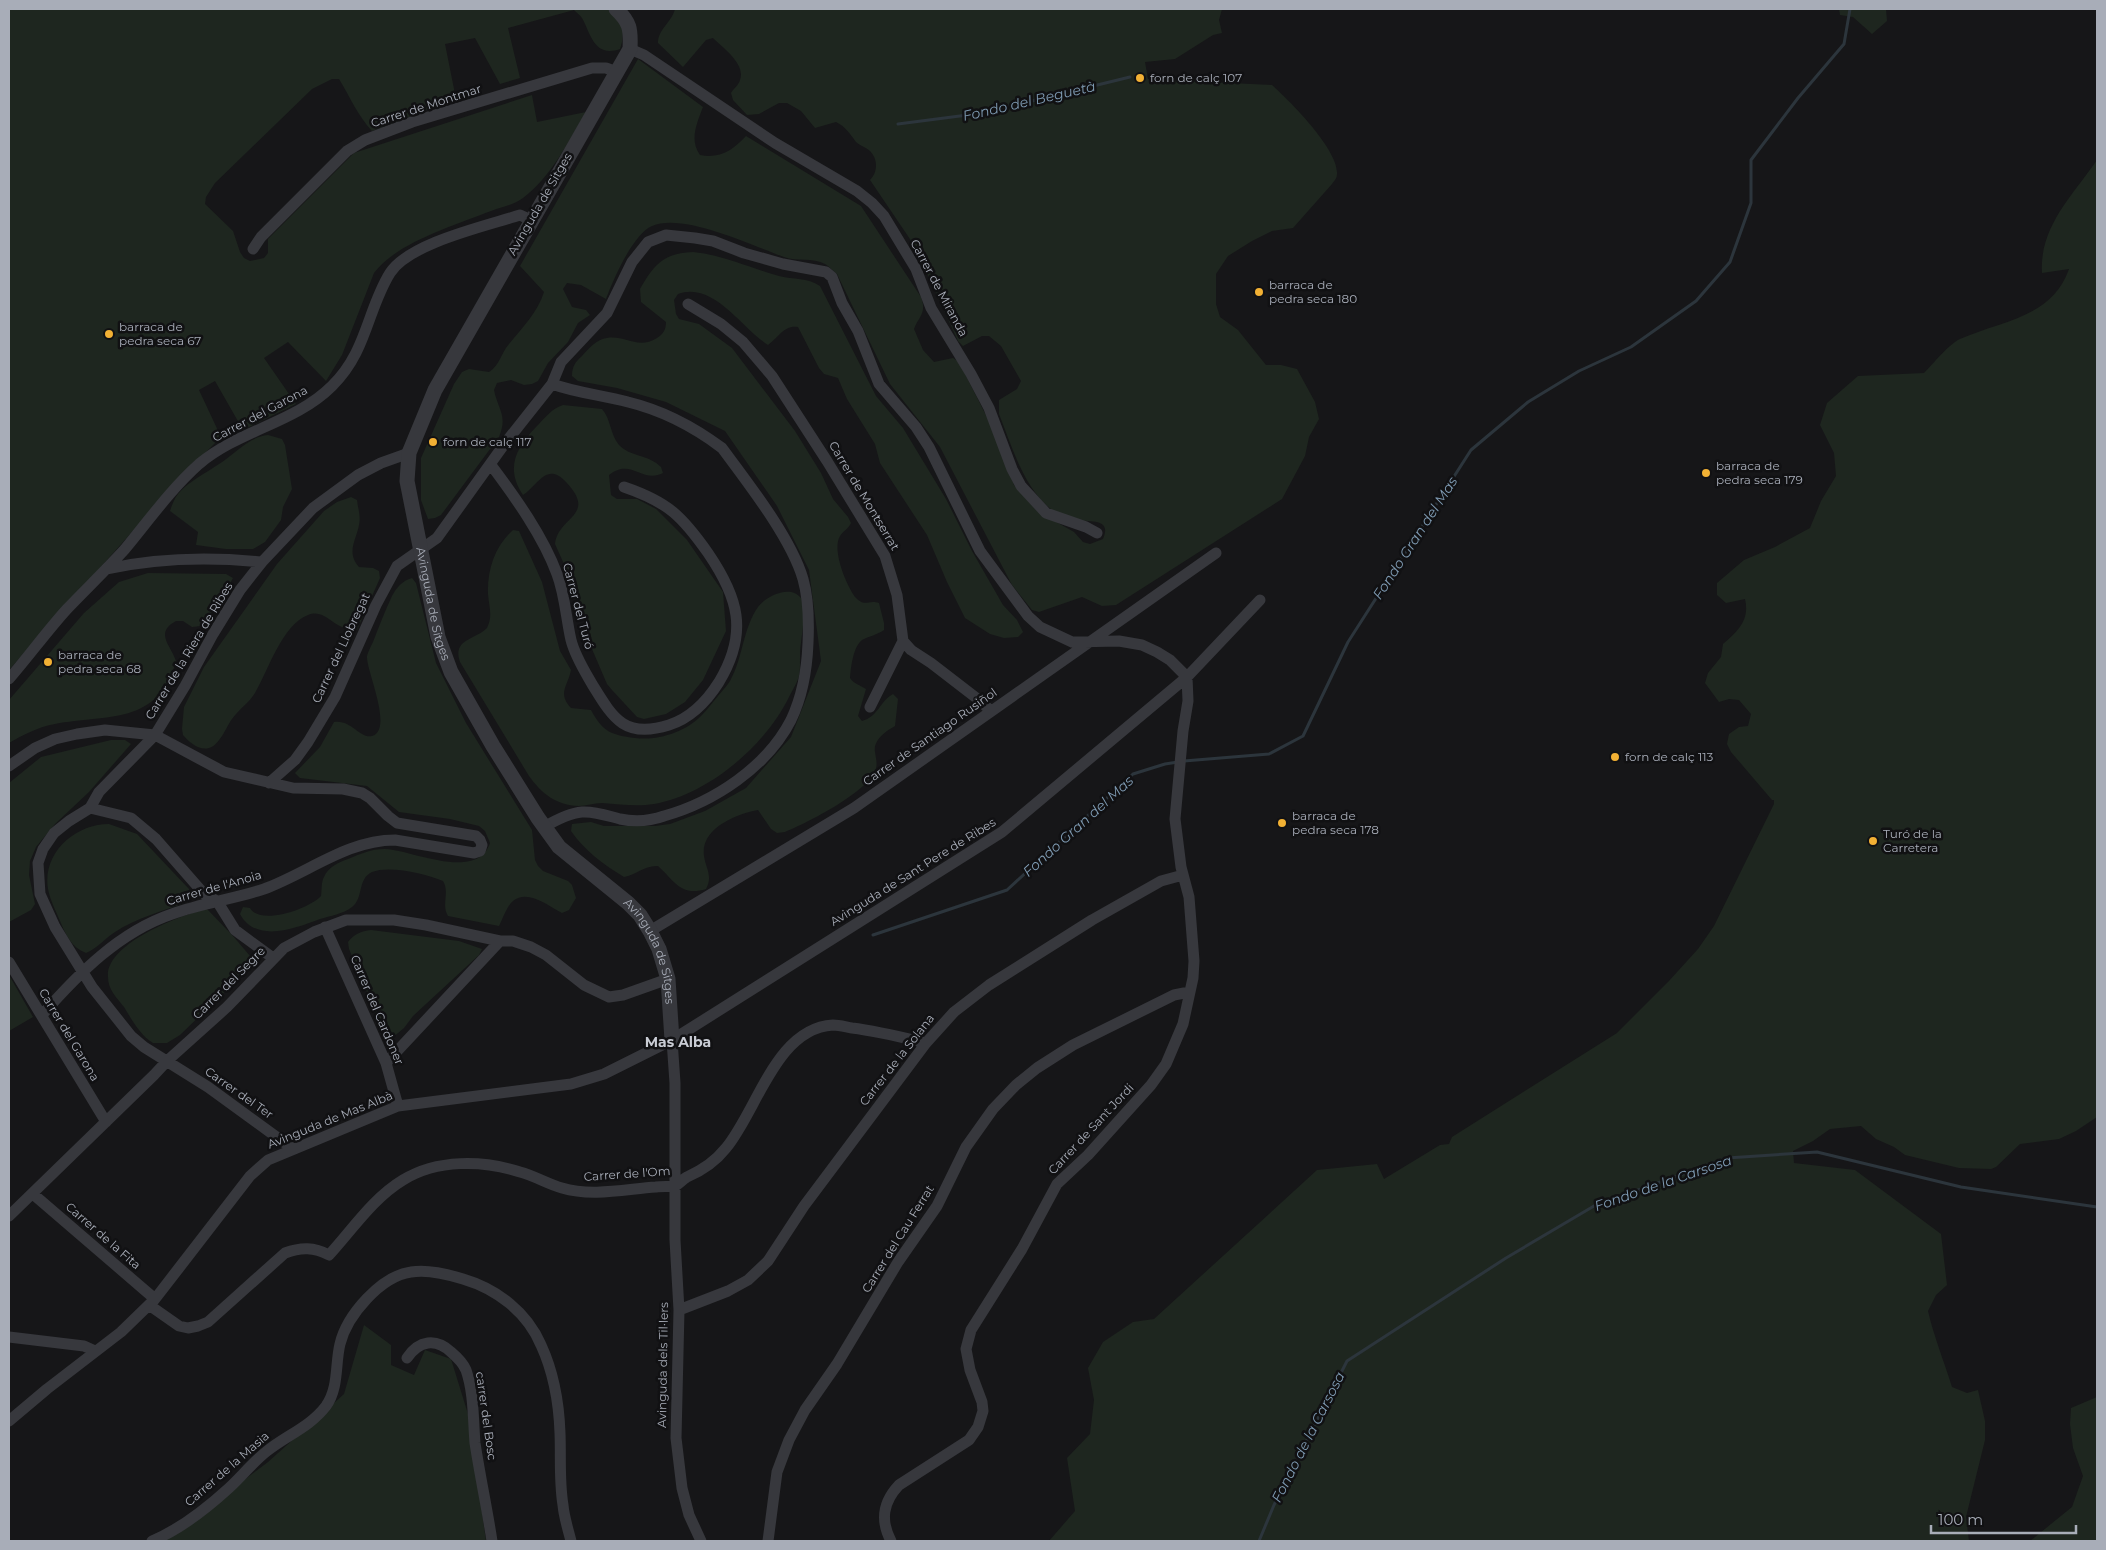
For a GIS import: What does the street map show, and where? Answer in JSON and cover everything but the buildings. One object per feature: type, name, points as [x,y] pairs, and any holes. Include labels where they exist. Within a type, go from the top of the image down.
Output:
[{"type":"street","points":[[616,9],[626,18],[631,32],[630,48]]},
{"type":"street","name":"Avinguda de Sitges","points":[[630,48],[560,168],[533,221],[448,366],[418,429],[409,453],[407,481],[438,637],[451,672],[466,702],[544,827],[559,847],[640,915],[659,950],[668,979],[672,1040],[676,1186]]},
{"type":"street","name":"Carrer de Miranda","points":[[630,48],[644,55],[775,143],[857,191],[872,203],[884,216],[916,270],[936,316],[989,408],[1012,469],[1021,486],[1046,513],[1086,527],[1097,533]]},
{"type":"street","name":"Carrer de Montmar","points":[[253,249],[261,238],[348,151],[366,140],[412,122],[592,68],[606,68],[617,72]]},
{"type":"street","name":"Carrer del Garona","points":[[9,678],[67,610],[107,569],[177,485],[200,463],[227,444],[303,408],[332,386],[348,369],[391,271],[403,259],[423,247],[520,215],[533,221]]},
{"type":"street","name":"Carrer del Llobregat","points":[[269,783],[295,760],[313,735],[335,697],[372,613],[397,566],[437,538],[552,384],[561,362],[607,313],[632,262],[648,242],[666,235],[713,241],[763,259],[826,272],[832,276],[842,303],[858,331],[879,384],[916,427],[929,447],[968,527],[989,564],[1028,616],[1040,627],[1072,642],[1088,642]]},
{"type":"street","name":"Carrer de Montserrat","points":[[688,304],[721,324],[743,342],[772,376],[817,445],[885,556],[897,595],[903,641]]},
{"type":"street","points":[[544,827],[574,813],[584,812],[636,820],[663,817],[689,808],[718,793],[739,778],[777,742],[792,719],[804,682],[807,662],[809,615],[803,580],[788,545],[722,448],[708,437],[678,421],[645,407],[626,401],[568,390],[552,384]]},
{"type":"street","name":"Carrer de la Riera de Ribes","points":[[90,808],[99,792],[155,734],[240,590],[262,562],[313,508],[358,475],[409,453]]},
{"type":"street","name":"Carrer del Turó","points":[[491,464],[510,490],[544,545],[557,574],[571,641],[577,658],[610,713],[623,724],[632,728],[662,727],[674,724],[690,714],[710,696],[724,673],[731,654],[737,631],[737,612],[732,594],[721,572],[692,530],[674,511],[661,502],[624,487]]},
{"type":"street","name":"Carrer de Santiago Rusiñol","points":[[650,931],[854,808],[1216,553]]},
{"type":"street","points":[[107,569],[134,564],[184,560],[262,562]]},
{"type":"street","name":"Avinguda de Sant Pere de Ribes","points":[[672,1040],[1002,832],[1187,676],[1260,600]]},
{"type":"street","points":[[870,707],[903,641],[911,650],[980,700],[991,711]]},
{"type":"street","points":[[1088,642],[1119,642],[1142,645],[1170,660],[1187,676]]},
{"type":"street","name":"Carrer de Sant Jordi","points":[[891,1541],[885,1525],[884,1514],[892,1493],[899,1485],[969,1440],[981,1419],[982,1402],[967,1359],[966,1349],[971,1330],[1022,1249],[1057,1184],[1088,1155],[1134,1104],[1166,1064],[1183,1024],[1193,969],[1193,940],[1190,897],[1183,875],[1175,819],[1188,701],[1187,676]]},
{"type":"street","points":[[9,766],[35,748],[55,739],[77,734],[105,730],[155,734],[224,772],[293,788],[353,790],[370,798],[398,823],[395,840]]},
{"type":"street","points":[[90,808],[131,818],[156,839],[204,895],[217,901],[235,930],[273,958]]},
{"type":"street","name":"Carrer del Ter","points":[[90,808],[54,833],[43,849],[38,864],[40,894],[55,927],[92,987],[131,1036],[144,1047],[208,1087],[293,1149]]},
{"type":"street","name":"Carrer de l'Anoia","points":[[42,1015],[83,971],[115,944],[171,914],[264,889],[309,867],[362,845],[384,840],[395,840],[474,853],[480,851],[482,846],[476,836],[398,823]]},
{"type":"street","name":"Carrer de la Solana","points":[[679,1310],[728,1291],[748,1280],[768,1262],[804,1206],[926,1043],[954,1012],[989,985],[1039,952],[1161,881],[1173,876],[1183,875]]},
{"type":"street","name":"Carrer del Segre","points":[[9,1216],[167,1061],[226,1007],[273,958],[284,948],[325,927],[346,920],[394,920],[500,941],[513,941],[531,947],[557,963],[584,985],[609,997],[623,995],[668,979]]},
{"type":"street","name":"Carrer del Cardoner","points":[[325,927],[386,1063],[398,1106]]},
{"type":"street","points":[[386,1063],[500,941]]},
{"type":"street","name":"Carrer del Garona","points":[[9,962],[106,1122]]},
{"type":"street","name":"Carrer del Cau Ferrat","points":[[768,1541],[777,1472],[789,1440],[805,1410],[837,1364],[898,1262],[937,1206],[966,1147],[993,1109],[1016,1085],[1037,1068],[1073,1045],[1174,995],[1189,992]]},
{"type":"street","name":"Carrer de l'Om","points":[[152,1302],[179,1326],[188,1328],[208,1322],[285,1253],[295,1249],[308,1248],[319,1250],[329,1255],[381,1197],[403,1180],[420,1172],[438,1167],[458,1164],[482,1164],[520,1172],[563,1188],[584,1191],[676,1186],[685,1178],[708,1166],[728,1146],[773,1069],[786,1050],[799,1037],[813,1030],[833,1025],[873,1030],[926,1043]]},
{"type":"street","name":"Avinguda de Mas Albà","points":[[9,1421],[121,1332],[152,1302],[250,1176],[268,1160],[398,1106],[572,1084],[604,1074],[672,1040]]},
{"type":"street","name":"Avinguda dels Til·lers","points":[[676,1186],[675,1240],[679,1310],[676,1438],[682,1488],[689,1515],[700,1541]]},
{"type":"street","name":"Carrer de la Fita","points":[[33,1194],[152,1302]]},
{"type":"street","name":"Carrer de la Masia","points":[[152,1541],[169,1534],[196,1516],[230,1487],[265,1452],[310,1423],[327,1405],[332,1393],[340,1343],[353,1316],[368,1296],[388,1281],[415,1271],[438,1273],[476,1283],[501,1296],[520,1312],[532,1329],[547,1362],[558,1404],[563,1506],[571,1541]]},
{"type":"street","points":[[9,1336],[84,1346],[95,1351]]},
{"type":"street","name":"carrer del Bosc","points":[[407,1358],[418,1346],[426,1342],[434,1342],[444,1346],[465,1368],[471,1394],[476,1443],[492,1541]]},
{"type":"shaded area","points":[[9,9],[625,9],[620,49],[611,51],[604,50],[595,43],[582,18],[574,10],[508,28],[520,78],[500,84],[475,38],[445,44],[456,99],[372,131],[358,113],[339,79],[332,79],[312,89],[215,183],[206,197],[205,204],[233,231],[240,252],[244,258],[250,261],[264,258],[268,253],[268,239],[354,153],[532,95],[537,122],[586,112],[566,147],[543,180],[523,198],[412,243],[384,262],[374,273],[342,355],[326,381],[288,342],[264,358],[296,404],[243,430],[215,381],[199,390],[221,437],[180,478],[9,670]]},
{"type":"shaded area","points":[[675,9],[1222,9],[1219,20],[1222,33],[1213,35],[1175,59],[1145,62],[1148,79],[1272,85],[1301,113],[1322,139],[1330,152],[1337,174],[1332,184],[1293,228],[1272,231],[1252,241],[1228,256],[1216,274],[1216,304],[1220,317],[1238,330],[1266,365],[1281,365],[1297,369],[1315,402],[1319,419],[1309,437],[1305,456],[1282,499],[1116,605],[1102,606],[1082,597],[1039,612],[1032,610],[1012,585],[940,447],[890,384],[837,274],[820,262],[784,257],[718,232],[699,227],[681,223],[665,223],[652,226],[638,238],[624,258],[606,299],[581,285],[567,283],[563,289],[572,307],[586,310],[590,315],[578,323],[568,342],[548,363],[538,381],[524,385],[511,380],[497,383],[494,390],[503,423],[499,437],[441,515],[428,519],[421,500],[421,458],[454,384],[462,372],[469,369],[489,372],[493,369],[506,348],[538,306],[544,292],[520,266],[638,59],[703,107],[695,131],[695,143],[700,155],[714,156],[726,152],[746,136],[861,206],[921,297],[923,311],[914,329],[923,350],[934,362],[953,358],[959,362],[998,439],[1014,485],[1037,511],[1074,532],[1083,542],[1090,544],[1103,539],[1105,532],[1101,524],[1071,520],[1059,515],[1047,506],[1037,495],[1021,470],[999,414],[999,400],[1017,389],[1021,381],[1001,346],[989,336],[982,336],[963,346],[958,341],[914,245],[870,180],[876,169],[873,154],[859,145],[848,131],[836,122],[815,128],[801,111],[787,103],[779,103],[759,114],[747,115],[733,100],[731,93],[739,82],[740,68],[737,62],[713,38],[706,40],[683,67],[658,43],[660,34]]},
{"type":"shaded area","points":[[1839,9],[1886,9],[1887,21],[1872,34],[1853,17],[1840,15]]},
{"type":"shaded area","points":[[2097,160],[2097,1117],[2076,1131],[2059,1139],[2020,1144],[1996,1167],[1991,1169],[1959,1168],[1905,1155],[1894,1147],[1876,1139],[1861,1126],[1830,1129],[1813,1141],[1793,1151],[1794,1163],[1855,1170],[1941,1234],[1947,1285],[1936,1295],[1928,1311],[1952,1387],[1967,1393],[1978,1390],[1985,1421],[1985,1440],[1966,1517],[1969,1541],[1049,1541],[1075,1511],[1067,1458],[1090,1434],[1094,1400],[1088,1368],[1103,1342],[1133,1322],[1154,1319],[1317,1170],[1377,1164],[1384,1179],[1440,1145],[1449,1144],[1452,1137],[1617,1033],[1698,949],[1714,926],[1774,804],[1774,800],[1731,752],[1727,744],[1729,734],[1739,727],[1748,726],[1751,714],[1739,700],[1729,699],[1719,702],[1705,683],[1708,673],[1721,657],[1723,644],[1738,630],[1746,613],[1745,599],[1726,603],[1717,595],[1717,583],[1744,560],[1775,547],[1810,528],[1821,501],[1836,476],[1834,453],[1820,425],[1827,403],[1858,376],[1924,373],[1946,350],[1960,339],[2024,315],[2038,308],[2051,298],[2061,285],[2069,269],[2042,273],[2046,241],[2059,212]]},
{"type":"shaded area","points":[[693,252],[726,259],[779,276],[810,281],[820,286],[876,396],[903,428],[946,499],[972,551],[1003,605],[1017,620],[1023,632],[1018,637],[1004,638],[990,634],[965,618],[927,535],[880,463],[875,444],[847,399],[838,378],[824,374],[819,368],[798,327],[785,330],[768,345],[715,300],[704,294],[691,292],[678,294],[674,300],[676,314],[679,319],[699,324],[732,348],[795,431],[821,473],[833,499],[851,523],[839,538],[838,552],[841,568],[851,591],[858,600],[864,603],[879,603],[884,623],[884,630],[862,640],[856,647],[850,678],[866,689],[858,716],[862,721],[872,716],[893,694],[898,699],[895,726],[884,733],[878,740],[875,748],[876,769],[860,789],[821,815],[785,832],[777,833],[771,829],[758,810],[740,815],[722,824],[714,830],[704,846],[709,880],[706,889],[697,891],[690,891],[678,886],[658,866],[649,867],[624,877],[595,857],[571,831],[572,824],[591,822],[604,826],[655,826],[670,824],[705,811],[746,788],[791,737],[821,661],[809,570],[777,506],[725,431],[666,402],[617,388],[578,381],[572,376],[576,363],[590,347],[600,340],[620,338],[644,343],[661,335],[665,330],[666,322],[641,302],[640,289],[660,262],[674,255]]},
{"type":"shaded area","points":[[563,405],[602,409],[614,436],[623,449],[650,460],[661,467],[663,473],[656,476],[630,469],[617,470],[609,475],[611,495],[617,499],[637,499],[656,509],[687,540],[723,592],[726,631],[703,680],[685,702],[666,714],[644,719],[637,717],[607,684],[592,649],[577,593],[555,544],[562,527],[574,515],[577,509],[578,502],[575,493],[559,476],[548,474],[523,495],[515,476],[515,459],[523,443],[545,417]]},
{"type":"shaded area","points":[[268,435],[282,439],[285,445],[292,489],[283,507],[281,520],[265,542],[253,549],[226,549],[196,545],[198,532],[170,511],[173,502],[182,489],[192,481],[225,460],[248,442]]},
{"type":"shaded area","points":[[351,497],[357,500],[360,519],[352,551],[355,562],[359,567],[373,568],[379,571],[380,578],[357,630],[344,628],[318,614],[308,615],[299,620],[283,638],[255,693],[232,719],[220,740],[213,746],[205,749],[194,745],[183,735],[184,707],[204,667],[277,564],[324,511],[337,502]]},
{"type":"shaded area","points":[[513,530],[519,531],[542,582],[560,651],[571,670],[564,694],[567,703],[571,708],[591,710],[604,728],[614,734],[644,739],[662,737],[679,731],[695,722],[730,681],[738,663],[749,624],[758,607],[778,593],[791,592],[801,598],[804,613],[799,676],[779,715],[766,733],[750,750],[715,779],[675,799],[647,805],[602,803],[579,806],[556,801],[544,793],[529,776],[460,662],[458,654],[462,644],[482,632],[489,624],[488,585],[493,559],[501,543]]},
{"type":"shaded area","points":[[148,573],[226,574],[233,578],[213,612],[201,626],[192,627],[183,621],[176,621],[166,630],[166,640],[176,661],[168,682],[157,697],[144,707],[128,713],[49,725],[9,743],[9,700],[84,613],[119,582]]},
{"type":"shaded area","points":[[412,578],[416,583],[436,663],[466,723],[532,830],[535,860],[538,866],[543,871],[568,881],[572,885],[576,898],[569,910],[562,913],[538,900],[525,897],[519,898],[509,906],[499,926],[448,916],[445,907],[446,890],[443,881],[408,871],[388,869],[372,872],[367,875],[356,903],[345,911],[288,929],[266,931],[256,929],[247,923],[240,914],[243,907],[250,908],[255,913],[264,916],[274,916],[306,906],[321,896],[323,879],[331,868],[361,854],[385,849],[443,861],[472,861],[483,854],[490,843],[485,831],[479,826],[450,819],[399,812],[367,786],[300,778],[295,773],[320,747],[334,722],[345,723],[363,735],[372,736],[378,731],[380,712],[367,656],[392,596],[400,585]]},
{"type":"shaded area","points":[[111,740],[125,740],[131,744],[89,792],[55,824],[36,847],[30,861],[29,875],[35,904],[31,910],[9,922],[9,783],[41,757]]},
{"type":"shaded area","points":[[109,824],[137,834],[189,889],[191,896],[187,902],[123,927],[86,953],[73,944],[64,931],[50,897],[48,876],[50,864],[56,853],[73,835],[96,825]]},
{"type":"shaded area","points":[[207,909],[256,963],[252,969],[240,977],[180,1035],[167,1043],[153,1043],[140,1032],[111,990],[108,982],[110,965],[118,953],[146,933],[163,924]]},
{"type":"shaded area","points":[[371,930],[459,941],[482,949],[479,955],[392,1038],[385,1036],[349,949],[348,942],[355,935]]},
{"type":"shaded area","points":[[9,975],[33,1017],[9,1031]]},
{"type":"shaded area","points":[[364,1325],[391,1345],[391,1365],[414,1375],[425,1350],[451,1359],[468,1414],[486,1541],[158,1541],[170,1536],[268,1462],[344,1394]]},
{"type":"shaded area","points":[[2097,1397],[2097,1541],[2030,1541],[2072,1507],[2083,1476],[2073,1448],[2070,1424],[2071,1408]]},
{"type":"waterway","name":"Fondo Gran del Mas","points":[[1184,761],[1269,754],[1303,736],[1348,642],[1471,450],[1528,402],[1579,371],[1631,347],[1696,301],[1730,262],[1751,203],[1751,160],[1798,98],[1844,44],[1850,9]]},
{"type":"waterway","name":"Fondo del Beguetà","points":[[898,124],[983,113],[1130,77]]},
{"type":"waterway","name":"Fondo Gran del Mas","points":[[873,935],[1007,890],[1133,774],[1178,762]]},
{"type":"waterway","name":"Fondo de la Carsosa","points":[[1259,1541],[1274,1505],[1347,1361],[1506,1258],[1594,1206],[1727,1158],[1817,1152],[1961,1187],[2097,1207]]},
{"type":"place","name":"forn de calç 107","points":[[1140,78]]},
{"type":"place","name":"barraca de pedra seca 180","points":[[1259,292]]},
{"type":"place","name":"barraca de pedra seca 67","points":[[109,334]]},
{"type":"place","name":"forn de calç 117","points":[[433,442]]},
{"type":"place","name":"barraca de pedra seca 179","points":[[1706,473]]},
{"type":"place","name":"barraca de pedra seca 68","points":[[48,662]]},
{"type":"place","name":"forn de calç 113","points":[[1615,757]]},
{"type":"place","name":"barraca de pedra seca 178","points":[[1282,823]]},
{"type":"place","name":"Turó de la Carretera","points":[[1873,841]]},
{"type":"district","name":"Mas Alba","points":[[678,1042]]}]
